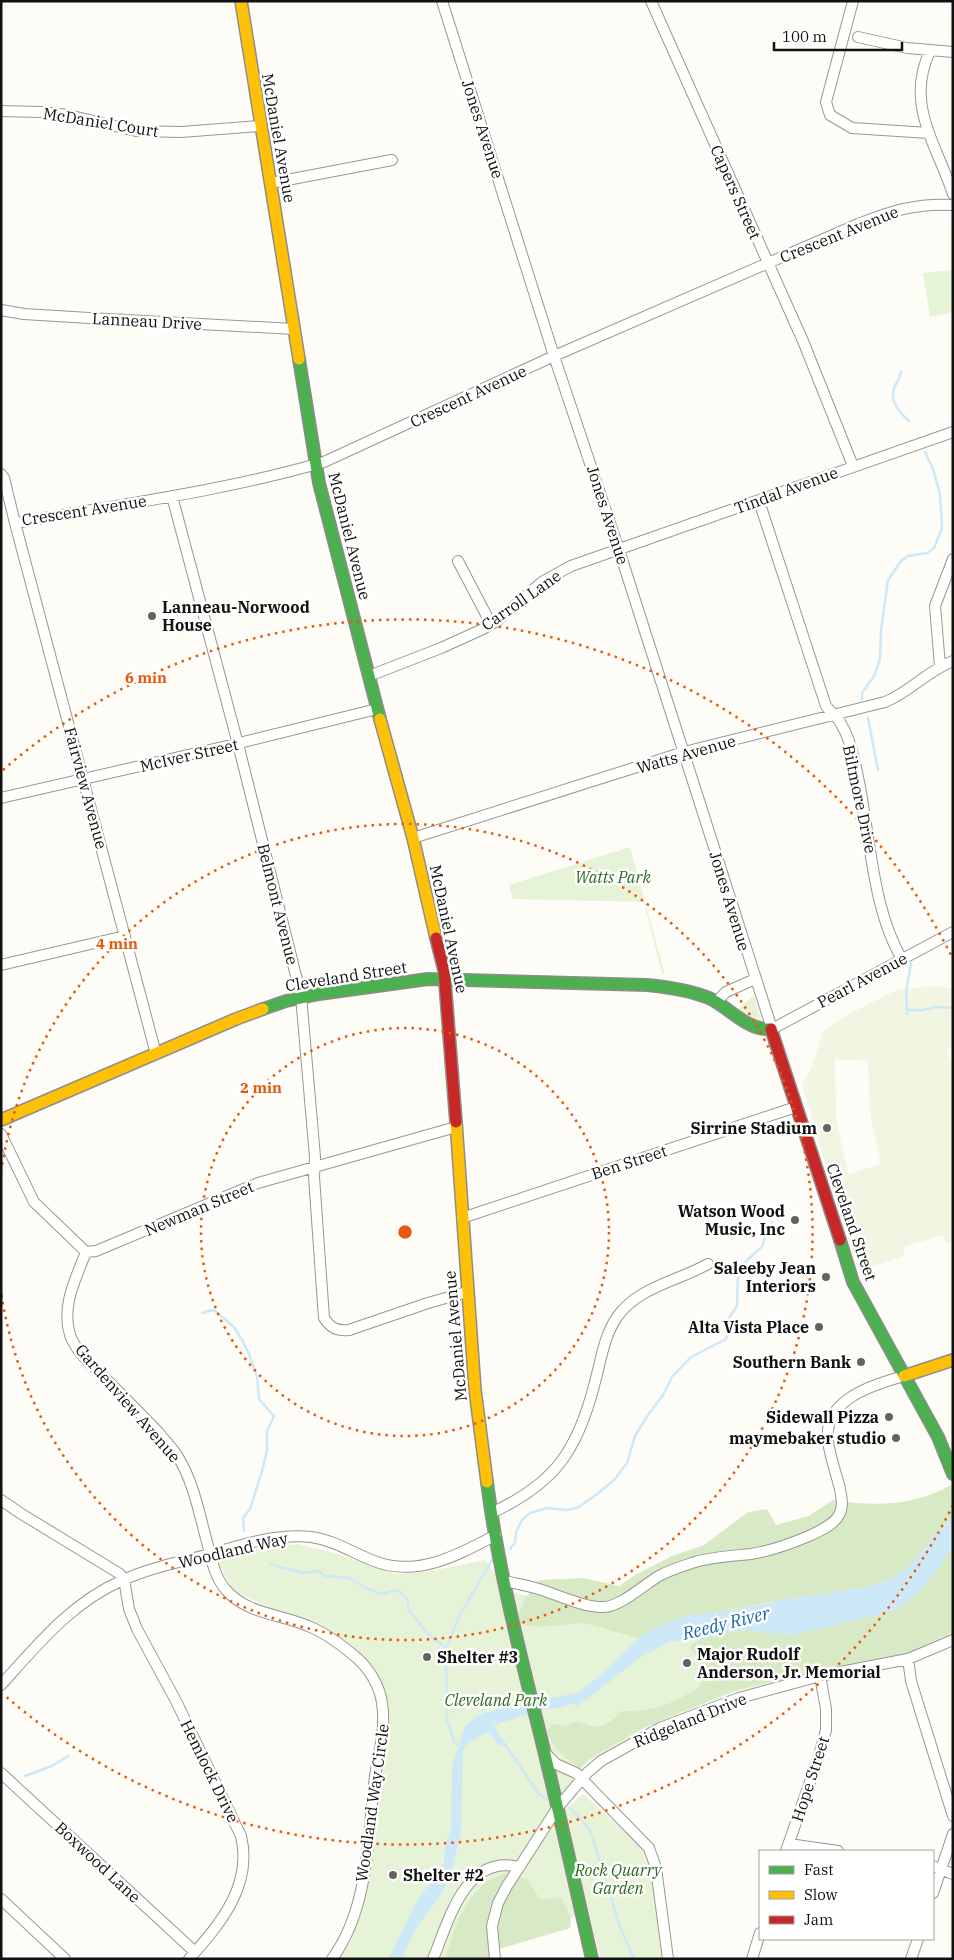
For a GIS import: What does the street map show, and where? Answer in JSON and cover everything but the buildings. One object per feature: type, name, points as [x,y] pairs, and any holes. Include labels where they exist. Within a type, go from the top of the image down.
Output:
[{"type":"street","name":"McDaniel Avenue","points":[[241,1],[315,465],[377,709],[413,838],[445,979],[475,1390],[491,1513],[529,1694],[558,1807],[592,1959]]},
{"type":"street","name":"Jones Avenue","points":[[442,1],[554,356],[620,550],[772,1029]]},
{"type":"street","name":"Capers Street","points":[[651,1],[769,264],[843,436],[853,466]]},
{"type":"street","points":[[853,1],[826,102],[830,115],[840,122],[858,129],[929,132]]},
{"type":"street","points":[[858,37],[890,45],[930,51],[953,52]]},
{"type":"street","points":[[930,51],[922,73],[919,98],[929,132],[953,194]]},
{"type":"street","name":"McDaniel Court","points":[[1,111],[68,115],[136,131],[181,132],[260,126]]},
{"type":"street","points":[[270,183],[392,160]]},
{"type":"street","name":"Crescent Avenue","points":[[1,474],[4,478],[15,523],[172,496],[292,472],[324,462],[554,356],[888,212],[923,205],[953,205]]},
{"type":"street","name":"Lanneau Drive","points":[[1,310],[24,314],[80,318],[294,329]]},
{"type":"street","name":"Tindal Avenue","points":[[620,550],[953,432]]},
{"type":"street","name":"Belmont Avenue","points":[[172,496],[238,744],[301,996],[315,1157],[314,1168],[324,1318],[332,1328],[339,1331],[356,1328],[428,1303],[467,1292]]},
{"type":"street","name":"Biltmore Drive","points":[[759,501],[826,706],[844,729],[856,769],[882,910],[891,938],[902,959]]},
{"type":"street","name":"Fairview Avenue","points":[[15,523],[156,1054]]},
{"type":"street","name":"Carroll Lane","points":[[369,676],[441,648],[491,624],[553,575],[571,566],[620,550]]},
{"type":"street","points":[[940,666],[935,606],[953,559]]},
{"type":"street","points":[[458,561],[491,624]]},
{"type":"street","name":"Watts Avenue","points":[[413,838],[684,752],[885,702],[895,698],[940,666],[953,661]]},
{"type":"street","name":"McIver Street","points":[[1,798],[238,744],[377,709]]},
{"type":"street","name":"Pearl Avenue","points":[[772,1029],[953,932]]},
{"type":"street","points":[[1,965],[125,936]]},
{"type":"street","name":"Cleveland Street","points":[[1,1120],[236,1019],[301,996],[428,979],[647,985],[692,992],[716,1002],[758,1029],[772,1029],[853,1282],[938,1437],[953,1474]]},
{"type":"street","points":[[716,1002],[726,992],[755,979]]},
{"type":"street","name":"Ben Street","points":[[462,1218],[796,1107]]},
{"type":"street","name":"Newman Street","points":[[86,1252],[96,1251],[258,1183],[456,1127]]},
{"type":"street","points":[[1,1134],[34,1202],[86,1252]]},
{"type":"street","name":"Gardenview Avenue","points":[[86,1252],[68,1303],[67,1323],[70,1336],[84,1357],[138,1410],[177,1455],[190,1479],[210,1554]]},
{"type":"street","points":[[491,1513],[533,1490],[560,1465],[584,1419],[608,1336],[617,1317],[644,1293],[708,1264]]},
{"type":"street","points":[[505,1581],[606,1608],[618,1603],[653,1579],[672,1570],[705,1559],[770,1550],[822,1530],[831,1524],[841,1510],[840,1490],[828,1442],[828,1428],[839,1407],[852,1396],[884,1381],[953,1360]]},
{"type":"street","points":[[1,1500],[47,1530],[114,1569],[124,1579]]},
{"type":"street","name":"Woodland Way","points":[[1,1685],[59,1622],[90,1598],[139,1573],[278,1538],[299,1536],[325,1540],[381,1563],[400,1568],[414,1567],[448,1558],[496,1536]]},
{"type":"street","name":"Woodland Way Circle","points":[[210,1554],[222,1586],[233,1597],[249,1608],[306,1625],[322,1632],[365,1667],[379,1690],[384,1718],[365,1866],[351,1926],[342,1946],[332,1959]]},
{"type":"street","name":"Hemlock Drive","points":[[124,1579],[129,1609],[137,1629],[234,1820],[243,1844],[243,1864],[239,1887],[234,1901],[192,1955]]},
{"type":"street","name":"Ridgeland Drive","points":[[495,1959],[492,1935],[495,1916],[506,1886],[558,1807],[592,1767],[611,1754],[660,1728],[739,1698],[820,1676],[908,1659],[953,1640]]},
{"type":"street","points":[[908,1659],[911,1681],[953,1816]]},
{"type":"street","name":"Hope Street","points":[[788,1847],[826,1730],[826,1710],[820,1676]]},
{"type":"street","points":[[543,1750],[556,1764],[572,1770],[582,1779],[649,1848],[656,1868],[668,1959]]},
{"type":"street","name":"Boxwood Lane","points":[[1,1773],[192,1955]]},
{"type":"street","points":[[934,1886],[937,1867],[953,1834]]},
{"type":"street","points":[[788,1847],[826,1850]]},
{"type":"street","points":[[433,1959],[454,1906],[469,1884],[480,1874],[496,1867],[507,1865],[519,1867]]},
{"type":"street","points":[[937,1867],[953,1874]]},
{"type":"street","points":[[1,1900],[65,1959]]},
{"type":"street","points":[[752,1959],[759,1936]]},
{"type":"street","points":[[911,1959],[918,1940]]},
{"type":"green space","points":[[953,270],[953,312],[930,317],[923,273]]},
{"type":"green space","name":"Watts Park","points":[[630,847],[665,975],[662,974],[644,902],[513,899],[509,885]]},
{"type":"green space","name":"Sirrine Stadium","points":[[937,986],[953,989],[953,1047],[947,1050],[953,1068],[953,1241],[946,1243],[943,1235],[903,1247],[905,1256],[869,1267],[864,1255],[854,1258],[802,1085],[812,1067],[823,1031],[847,1015],[897,990]],"holes":[[[835,1059],[868,1061],[870,1113],[881,1164],[848,1174],[836,1117]]]},
{"type":"green space","points":[[754,995],[763,1026],[738,1009]]},
{"type":"green space","points":[[953,1484],[953,1516],[936,1533],[910,1566],[891,1578],[869,1587],[780,1600],[667,1622],[638,1638],[584,1623],[538,1627],[516,1623],[524,1600],[540,1580],[583,1578],[619,1586],[635,1575],[672,1556],[704,1545],[748,1512],[767,1509],[776,1525],[809,1516],[833,1500],[864,1504],[909,1501],[924,1497]]},
{"type":"green space","name":"Cleveland Park","points":[[953,1496],[953,1634],[909,1654],[828,1670],[734,1692],[641,1730],[586,1763],[550,1810],[578,1914],[571,1918],[570,1928],[502,1948],[489,1948],[491,1959],[337,1959],[351,1942],[367,1885],[388,1703],[367,1661],[321,1625],[283,1613],[233,1591],[216,1558],[256,1549],[298,1544],[334,1553],[396,1574],[426,1572],[485,1560],[507,1591],[606,1615]]},
{"type":"green space","points":[[953,1546],[953,1632],[909,1653],[828,1668],[729,1692],[643,1728],[589,1759],[580,1768],[560,1752],[547,1731],[551,1725],[565,1726],[577,1722],[595,1727],[600,1726],[612,1720],[622,1711],[644,1710],[672,1702],[700,1686],[701,1665],[689,1647],[699,1640],[738,1630],[793,1635]]},
{"type":"green space","name":"Rock Quarry Garden","points":[[583,1794],[644,1851],[651,1867],[665,1959],[600,1959],[565,1809]]},
{"type":"green space","points":[[505,1873],[527,1879],[540,1899],[562,1898],[571,1918],[570,1928],[502,1948],[489,1948],[491,1959],[445,1959],[457,1922],[470,1899],[485,1882]]},
{"type":"water","name":"Reedy River","points":[[953,1516],[953,1546],[938,1569],[906,1603],[889,1612],[793,1635],[738,1630],[699,1640],[671,1641],[641,1657],[578,1706],[572,1703],[494,1725],[505,1746],[499,1745],[489,1733],[481,1735],[472,1741],[463,1749],[461,1833],[451,1873],[440,1896],[415,1930],[402,1959],[389,1959],[415,1904],[444,1864],[446,1841],[451,1830],[452,1766],[465,1726],[479,1715],[508,1706],[577,1693],[609,1668],[638,1638],[667,1622],[688,1616],[734,1610],[780,1600],[869,1587],[891,1578],[910,1566],[936,1533]]},
{"type":"waterway","points":[[901,372],[893,391],[893,396],[899,410],[909,421]]},
{"type":"waterway","points":[[862,699],[862,693],[874,676],[880,659],[881,630],[888,580],[901,561],[908,556],[927,553],[934,548],[942,528],[940,494],[933,469],[925,452]]},
{"type":"waterway","points":[[868,718],[878,770]]},
{"type":"waterway","points":[[907,1014],[906,992],[911,964]]},
{"type":"waterway","points":[[908,1010],[924,1010],[935,1007],[953,1008]]},
{"type":"waterway","points":[[510,1549],[515,1543],[516,1532],[522,1520],[530,1513],[547,1508],[567,1510],[577,1508],[614,1480],[627,1463],[635,1436],[663,1395],[672,1377],[691,1357],[726,1339],[728,1332],[727,1321],[737,1306],[738,1274],[747,1260],[762,1247],[772,1222]]},
{"type":"waterway","points":[[202,1313],[215,1311],[234,1327],[249,1354],[257,1377],[259,1399],[274,1416],[267,1431],[267,1450],[262,1471],[250,1509],[243,1518],[244,1531]]},
{"type":"waterway","points":[[461,1749],[454,1741],[447,1720],[446,1648],[461,1613],[492,1560]]},
{"type":"waterway","points":[[271,1563],[303,1573],[319,1571],[325,1576],[349,1578],[366,1588],[382,1594],[396,1590],[399,1591],[407,1599],[409,1610],[428,1634],[446,1648]]},
{"type":"waterway","points":[[502,1740],[538,1793],[546,1799]]},
{"type":"waterway","points":[[25,1776],[52,1766],[68,1756]]},
{"type":"waterway","points":[[571,1809],[591,1833],[620,1927],[634,1959]]},
{"type":"traffic: fast","points":[[299,359],[319,483],[380,719]]},
{"type":"traffic: fast","points":[[263,1009],[286,1001],[319,994],[428,979],[647,985],[678,989],[701,995],[716,1002],[754,1026],[762,1029],[771,1029]]},
{"type":"traffic: fast","points":[[840,1240],[853,1282],[938,1437],[953,1474]]},
{"type":"traffic: fast","points":[[487,1482],[497,1547],[510,1611],[592,1959]]},
{"type":"traffic: slow","points":[[241,1],[299,359]]},
{"type":"traffic: slow","points":[[380,719],[413,838],[436,938]]},
{"type":"traffic: slow","points":[[1,1120],[263,1009]]},
{"type":"traffic: slow","points":[[456,1122],[475,1390],[487,1482]]},
{"type":"traffic: slow","points":[[904,1376],[953,1360]]},
{"type":"traffic: jam","points":[[436,938],[444,970],[456,1122]]},
{"type":"traffic: jam","points":[[771,1029],[840,1240]]},
{"type":"place","name":"Lanneau-Norwood House","points":[[152,616]]},
{"type":"place","name":"Sirrine Stadium","points":[[827,1128]]},
{"type":"place","name":"Watson Wood Music, Inc","points":[[795,1220]]},
{"type":"place","name":"Saleeby Jean Interiors","points":[[826,1277]]},
{"type":"place","name":"Alta Vista Place","points":[[819,1327]]},
{"type":"place","name":"Southern Bank","points":[[861,1362]]},
{"type":"place","name":"Sidewall Pizza","points":[[889,1417]]},
{"type":"place","name":"maymebaker studio","points":[[896,1438]]},
{"type":"place","name":"Shelter #3","points":[[427,1657]]},
{"type":"place","name":"Major Rudolf Anderson, Jr. Memorial","points":[[687,1663]]},
{"type":"place","name":"Shelter #2","points":[[393,1875]]}]
